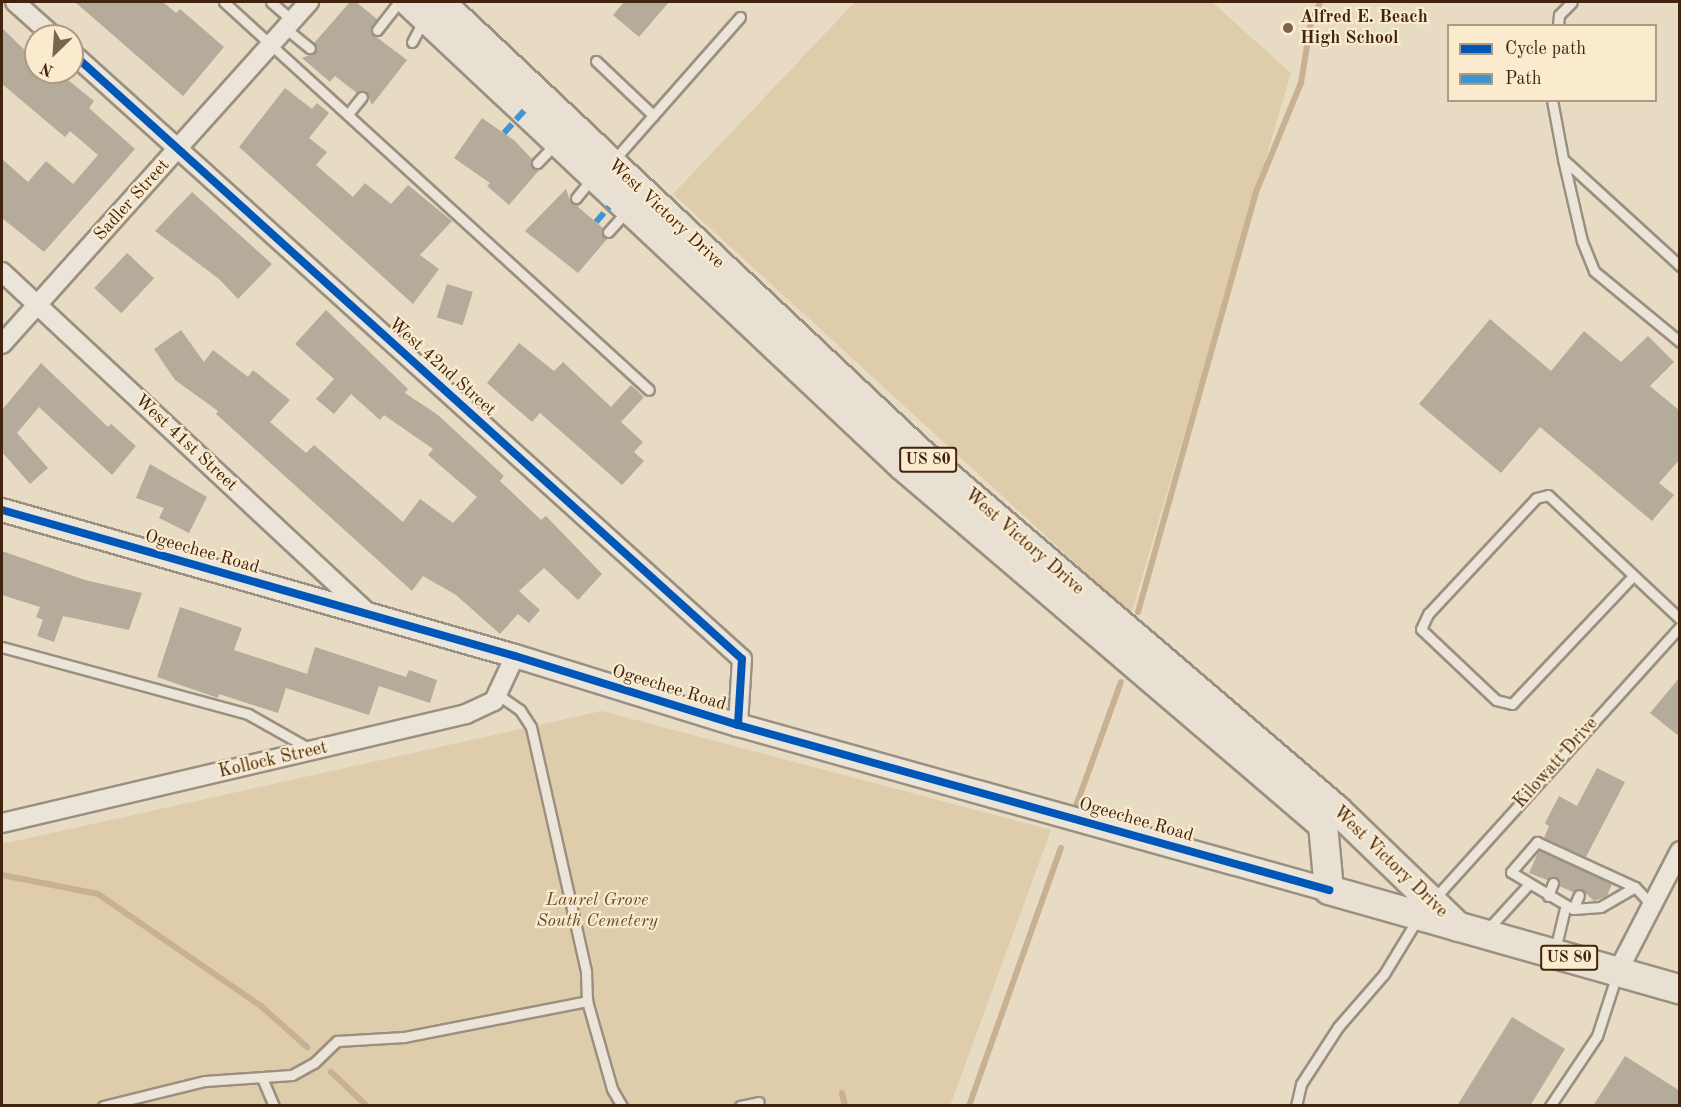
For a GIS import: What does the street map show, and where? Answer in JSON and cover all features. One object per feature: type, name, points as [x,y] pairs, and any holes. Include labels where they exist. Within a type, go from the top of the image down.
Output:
[{"type":"main road","name":"West Victory Drive","points":[[425,6],[492,91],[558,141],[603,169],[629,208],[903,466],[1323,825],[1329,890]]},
{"type":"main road","name":"West Victory Drive","points":[[425,6],[918,451],[1337,810],[1426,908],[1471,931]]},
{"type":"main road","name":"Ogeechee Road","points":[[1329,890],[1426,908]]},
{"type":"main road","name":"US 80","points":[[1471,931],[1680,989]]},
{"type":"street","points":[[15,2],[40,24]]},
{"type":"street","name":"Sadler Street","points":[[2,344],[309,2]]},
{"type":"street","name":"West 42nd Street","points":[[84,64],[742,659],[738,725]]},
{"type":"street","name":"West 41st Street","points":[[2,272],[369,614]]},
{"type":"street","name":"Ogeechee Road","points":[[2,510],[514,656],[738,725],[1329,890]]},
{"type":"street","points":[[497,694],[514,656]]},
{"type":"street","name":"Kollock Street","points":[[2,823],[466,714],[494,701],[497,694]]},
{"type":"street","points":[[1618,971],[1680,851]]},
{"type":"lane","points":[[224,2],[649,390]]},
{"type":"lane","points":[[271,2],[310,48]]},
{"type":"lane","points":[[377,30],[399,2]]},
{"type":"lane","points":[[1558,24],[1559,15],[1572,2]]},
{"type":"lane","points":[[412,42],[425,6]]},
{"type":"lane","points":[[576,198],[740,17]]},
{"type":"lane","points":[[596,61],[653,115]]},
{"type":"lane","points":[[348,114],[362,97]]},
{"type":"lane","points":[[1552,102],[1582,241],[1594,271],[1680,342]]},
{"type":"lane","points":[[537,163],[558,141]]},
{"type":"lane","points":[[1563,159],[1680,266]]},
{"type":"lane","points":[[608,232],[629,208]]},
{"type":"lane","points":[[1633,576],[1512,704],[1496,700],[1421,629],[1428,614],[1536,498],[1548,495],[1680,619]]},
{"type":"lane","name":"Kilowatt Drive","points":[[1296,1106],[1301,1084],[1332,1036],[1384,974],[1426,908],[1680,627]]},
{"type":"lane","points":[[2,647],[248,714],[314,751]]},
{"type":"lane","points":[[497,694],[520,710],[531,726],[586,972],[587,1001],[612,1089],[622,1106]]},
{"type":"lane","points":[[1635,887],[1601,907],[1569,909],[1511,872],[1537,842],[1589,871],[1635,887],[1651,904]]},
{"type":"lane","points":[[1548,896],[1553,883]]},
{"type":"lane","points":[[1471,931],[1529,885]]},
{"type":"lane","points":[[1554,954],[1569,909],[1579,895]]},
{"type":"lane","points":[[1550,1106],[1597,1036],[1618,971]]},
{"type":"lane","points":[[103,1106],[205,1081],[291,1075],[314,1064],[337,1041],[404,1037],[587,1001]]},
{"type":"lane","points":[[262,1078],[274,1106]]},
{"type":"lane","points":[[740,1106],[759,1102]]},
{"type":"green space","points":[[855,2],[1212,2],[1291,73],[1131,614],[673,194]]},
{"type":"green space","name":"Laurel Grove South Cemetery","points":[[602,711],[1051,830],[950,1106],[2,1105],[2,844]]},
{"type":"building","points":[[75,2],[163,2],[176,13],[180,9],[224,47],[183,96]]},
{"type":"building","points":[[350,2],[356,2],[377,19],[371,33],[407,60],[372,105],[366,91],[357,93],[335,76],[330,82],[302,58],[315,53],[314,43]]},
{"type":"building","points":[[624,2],[669,2],[639,37],[613,15]]},
{"type":"building","points":[[2,28],[24,49],[24,84],[73,84],[94,101],[89,108],[135,149],[44,252],[2,218],[2,159],[28,182],[46,161],[73,184],[98,155],[70,131],[65,137],[2,84]]},
{"type":"building","points":[[285,88],[312,109],[317,103],[329,113],[309,138],[327,152],[316,165],[353,197],[365,183],[391,204],[408,185],[452,221],[420,255],[439,269],[413,304],[239,147]]},
{"type":"building","points":[[482,118],[515,141],[532,159],[533,168],[541,168],[509,205],[487,186],[490,183],[454,158]]},
{"type":"building","points":[[566,189],[571,203],[581,203],[578,207],[603,228],[607,239],[578,273],[525,231]]},
{"type":"building","points":[[192,192],[272,264],[238,299],[219,279],[155,231]]},
{"type":"building","points":[[127,253],[154,278],[121,313],[94,288]]},
{"type":"building","points":[[447,284],[473,292],[463,325],[437,317]]},
{"type":"building","points":[[326,310],[408,389],[405,393],[438,415],[504,476],[500,481],[541,520],[546,516],[602,574],[578,600],[544,568],[519,591],[540,610],[529,623],[518,614],[500,634],[456,595],[423,576],[412,591],[216,414],[218,411],[175,380],[154,349],[181,330],[204,362],[213,350],[248,377],[253,370],[290,400],[270,422],[306,453],[314,445],[403,522],[420,499],[453,523],[477,497],[428,455],[433,449],[384,415],[380,420],[351,394],[334,414],[316,399],[334,379],[295,344]]},
{"type":"building","points":[[1490,319],[1551,371],[1584,331],[1621,362],[1648,336],[1674,362],[1650,386],[1680,411],[1680,459],[1659,483],[1674,495],[1652,521],[1540,427],[1501,473],[1419,404]]},
{"type":"building","points":[[519,343],[554,371],[563,362],[611,407],[631,385],[644,397],[621,422],[643,442],[634,452],[644,461],[622,485],[540,413],[532,422],[487,383]]},
{"type":"building","points":[[41,363],[108,427],[111,424],[136,446],[112,475],[39,407],[17,433],[48,468],[30,484],[2,452],[2,410]]},
{"type":"building","points":[[150,464],[207,497],[189,533],[159,518],[164,508],[136,498]]},
{"type":"building","points":[[2,551],[85,580],[142,593],[129,630],[63,616],[54,642],[37,636],[43,620],[36,617],[40,607],[2,595]]},
{"type":"building","points":[[180,607],[242,628],[234,650],[307,674],[315,647],[406,677],[409,670],[437,680],[430,703],[379,686],[369,715],[286,688],[278,713],[219,694],[218,698],[157,677]]},
{"type":"building","points":[[1680,677],[1680,737],[1650,713]]},
{"type":"building","points":[[1597,768],[1625,782],[1586,857],[1544,838],[1549,826],[1545,823],[1559,796],[1577,806]]},
{"type":"building","points":[[1539,850],[1612,884],[1607,896],[1594,901],[1581,889],[1573,892],[1559,886],[1556,877],[1547,880],[1529,873]]},
{"type":"building","points":[[1512,1017],[1565,1049],[1530,1106],[1457,1106]]},
{"type":"building","points":[[1625,1056],[1680,1091],[1680,1106],[1593,1106]]},
{"type":"waterway","points":[[1138,612],[1256,192],[1301,83],[1310,27],[1320,2]]},
{"type":"waterway","points":[[1075,809],[1121,682]]},
{"type":"waterway","points":[[969,1106],[1061,848]]},
{"type":"waterway","points":[[2,875],[98,894],[261,1006],[307,1047]]},
{"type":"waterway","points":[[331,1072],[367,1106]]},
{"type":"waterway","points":[[842,1093],[845,1106]]},
{"type":"marked path","points":[[504,133],[525,110]]},
{"type":"marked path","points":[[596,222],[609,207]]},
{"type":"cycle path","points":[[84,64],[742,659],[738,725]]},
{"type":"cycle path","points":[[2,510],[515,656],[738,725],[1329,890]]},
{"type":"place","name":"Alfred E. Beach High School","points":[[1288,28]]}]
